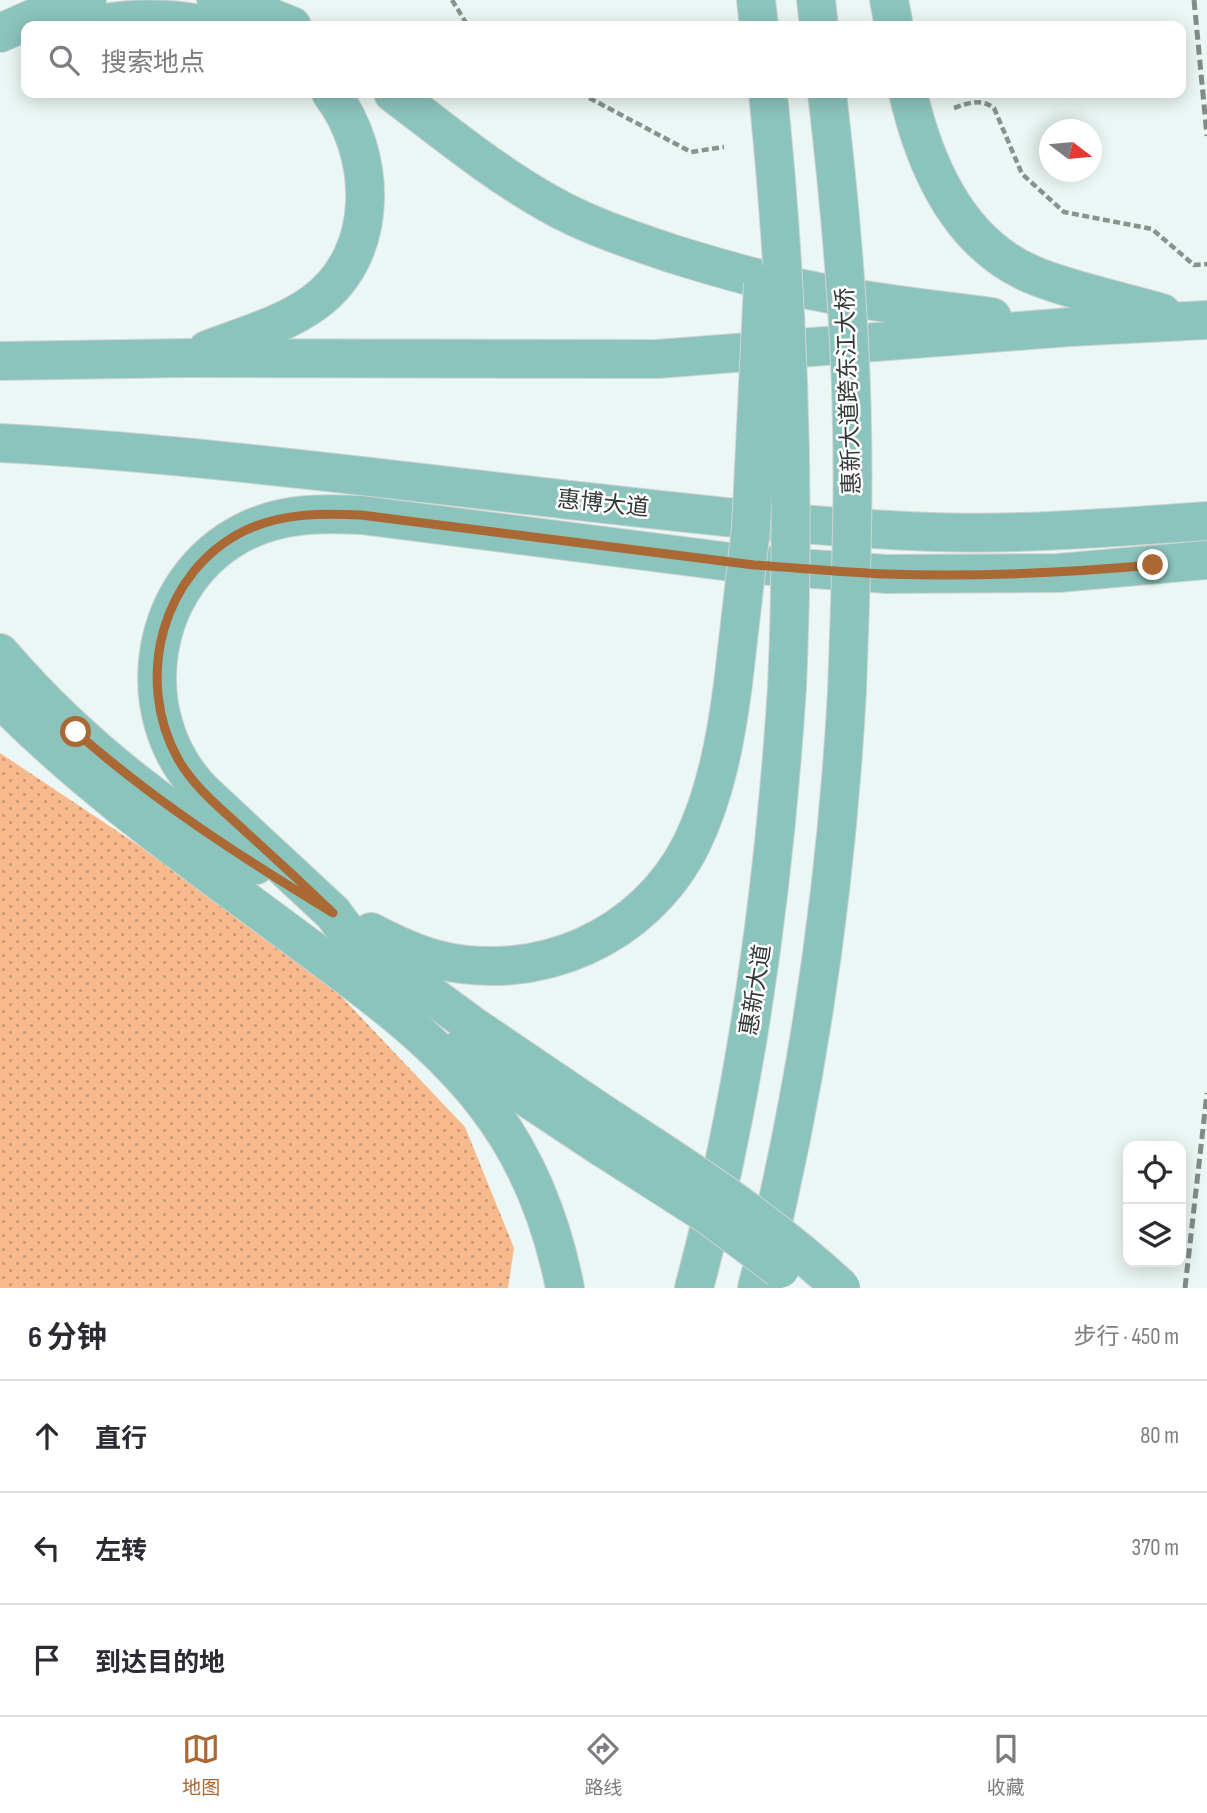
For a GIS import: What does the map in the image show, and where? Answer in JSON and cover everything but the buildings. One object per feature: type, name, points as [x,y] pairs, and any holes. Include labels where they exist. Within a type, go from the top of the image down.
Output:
[{"type":"main road","points":[[27,21],[87,0]]},
{"type":"main road","points":[[216,0],[280,21]]},
{"type":"main road","points":[[756,0],[758,21]]},
{"type":"main road","points":[[816,0],[818,21]]},
{"type":"main road","points":[[889,0],[893,21]]},
{"type":"main road","points":[[118,21],[178,21]]},
{"type":"main road","points":[[0,33],[21,24]]},
{"type":"main road","points":[[0,63],[21,51]]},
{"type":"main road","points":[[187,358],[303,310],[326,292],[346,268],[358,244],[366,195],[365,173],[349,123],[334,98]]},
{"type":"main road","points":[[400,98],[482,161],[536,197],[592,225],[650,246],[723,270],[813,291],[1070,327]]},
{"type":"main road","points":[[0,653],[62,719],[161,802],[246,860],[333,913],[406,949],[471,965],[516,965],[542,961],[571,953],[602,938],[638,913],[674,873],[702,820],[716,775],[733,684],[751,528],[757,437],[768,98]]},
{"type":"main road","name":"惠新大道","points":[[694,1288],[727,1152],[754,1004],[776,834],[787,687],[792,555],[790,404],[783,251],[768,98]]},
{"type":"main road","name":"惠新大道跨东江大桥","points":[[757,1288],[796,1116],[824,950],[837,830],[847,691],[852,423],[844,275],[827,98]]},
{"type":"main road","points":[[909,98],[922,145],[937,178],[959,215],[993,251],[1034,275],[1201,321]]},
{"type":"main road","points":[[0,361],[187,358],[657,359],[1070,327],[1201,321]]},
{"type":"main road","name":"惠博大道","points":[[0,443],[174,457],[818,526],[938,533],[1066,531],[1207,521]]},
{"type":"main road","points":[[802,1288],[485,1034],[350,936],[333,913],[198,787],[172,747],[159,708],[157,660],[164,628],[176,600],[187,582],[224,544],[248,530],[276,520],[306,514],[361,515],[754,565],[887,574],[1058,573],[1207,560]]},
{"type":"main road","points":[[0,698],[53,749],[134,817],[371,994],[455,1068],[488,1106],[527,1169],[540,1200],[565,1288]]},
{"type":"main road","points":[[0,730],[134,817]]},
{"type":"main road","points":[[371,994],[603,1131],[752,1212],[841,1288]]},
{"type":"path","points":[[452,0],[465,21]]},
{"type":"path","points":[[589,98],[691,152],[724,147]]},
{"type":"path","points":[[954,108],[973,102],[986,102],[994,108],[1022,174],[1064,212],[1152,229],[1194,265],[1207,264]]},
{"type":"shaded area","points":[[0,753],[300,953],[465,1127],[514,1248],[508,1288],[0,1288]]},
{"type":"railway","points":[[1194,0],[1207,136]]},
{"type":"railway","points":[[1185,1288],[1207,1093]]},
{"type":"route","points":[[76,732],[161,802],[246,860],[333,913],[198,787],[179,762],[166,734],[159,708],[156,692],[157,660],[164,628],[176,600],[207,559],[224,544],[248,530],[276,520],[328,513],[754,565],[818,570],[936,575],[1058,573],[1153,565]]}]
